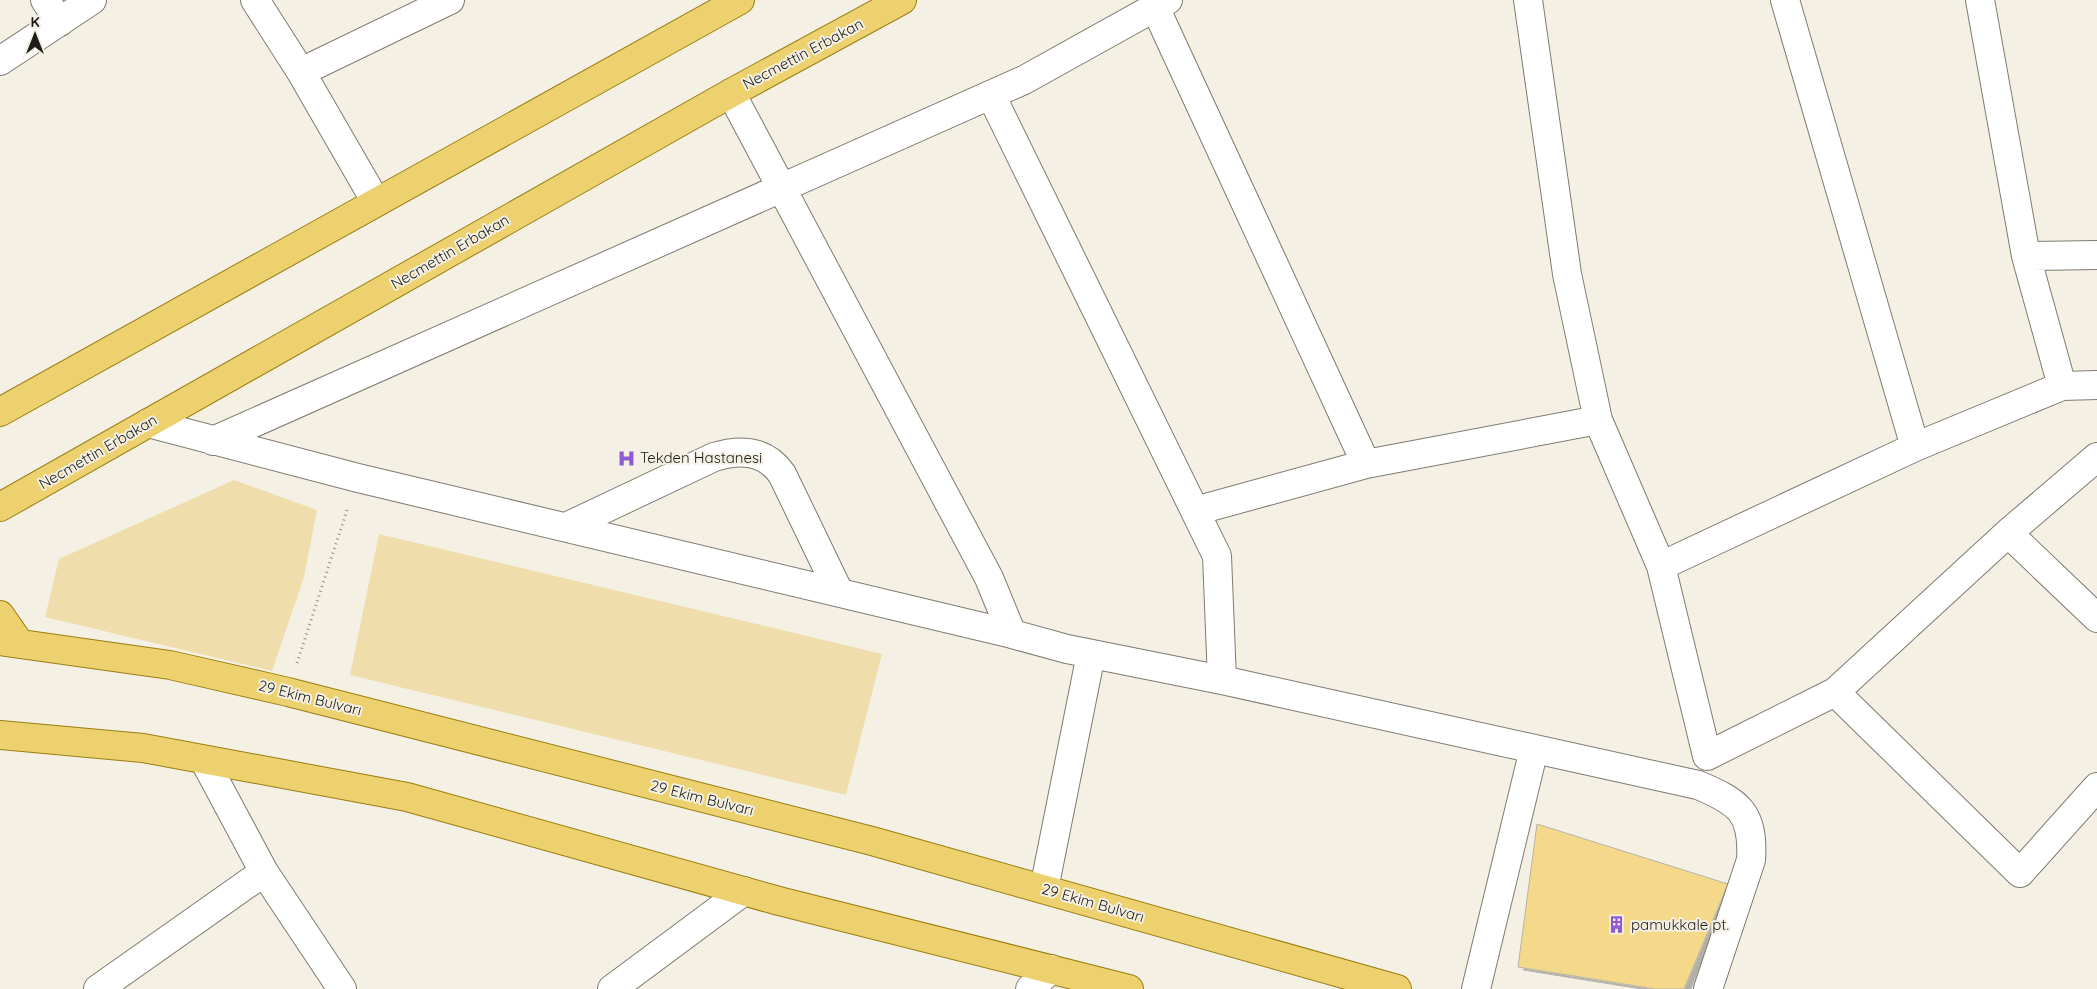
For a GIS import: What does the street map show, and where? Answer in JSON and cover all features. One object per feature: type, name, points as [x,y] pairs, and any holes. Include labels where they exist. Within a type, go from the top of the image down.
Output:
[{"type":"main road","points":[[0,412],[740,0]]},
{"type":"main road","name":"Necmettin Erbakan","points":[[3,509],[148,424],[731,93],[902,0]]},
{"type":"main road","points":[[0,615],[10,642]]},
{"type":"main road","name":"29 Ekim Bulvarı","points":[[10,642],[170,665],[288,692],[855,836],[1397,989]]},
{"type":"main road","points":[[0,723],[56,739]]},
{"type":"main road","points":[[0,735],[143,748],[408,797],[744,891],[1129,989]]},
{"type":"street","points":[[45,0],[60,22]]},
{"type":"street","points":[[0,62],[92,0]]},
{"type":"street","points":[[255,0],[301,72],[376,202]]},
{"type":"street","points":[[301,72],[450,0]]},
{"type":"street","points":[[1528,0],[1567,274],[1598,420],[1661,566],[1707,756],[1698,786]]},
{"type":"street","points":[[1785,0],[1915,448]]},
{"type":"street","points":[[1980,0],[2026,256],[2062,386]]},
{"type":"street","points":[[214,441],[1024,80],[1162,4],[1366,464]]},
{"type":"street","points":[[731,93],[989,578],[1012,634]]},
{"type":"street","points":[[991,95],[1217,556],[1222,680]]},
{"type":"street","points":[[2026,256],[2097,255]]},
{"type":"street","points":[[1661,566],[1915,448],[2062,386],[2097,385]]},
{"type":"street","points":[[1195,511],[1366,464],[1598,420]]},
{"type":"street","points":[[148,424],[358,478],[1091,654],[1222,680],[1534,749],[1698,786],[1726,796],[1740,808],[1748,823],[1752,841],[1751,860],[1708,989]]},
{"type":"street","points":[[566,527],[714,457],[739,452],[755,454],[772,463],[782,474],[839,592]]},
{"type":"street","points":[[1707,756],[1835,692],[2008,533],[2097,457]]},
{"type":"street","points":[[2008,533],[2097,618]]},
{"type":"street","points":[[1044,889],[1091,654]]},
{"type":"street","points":[[1835,692],[2020,873],[2097,787]]},
{"type":"street","points":[[1476,989],[1534,749]]},
{"type":"street","points":[[204,760],[264,872],[342,989]]},
{"type":"street","points":[[98,989],[264,872]]},
{"type":"street","points":[[612,989],[744,891]]},
{"type":"street","points":[[1030,989],[1052,969]]},
{"type":"path","points":[[288,692],[358,478]]},
{"type":"shaded area","points":[[234,480],[317,510],[304,577],[272,671],[45,617],[59,559]]},
{"type":"shaded area","points":[[379,534],[882,654],[846,795],[350,675]]},
{"type":"building","name":"pamukkale pt.","points":[[1537,824],[1728,884],[1684,989],[1655,989],[1518,967]]},
{"type":"place","name":"Tekden Hastanesi","points":[[626,458]]},
{"type":"place","name":"pamukkale pt.","points":[[1617,925]]}]
